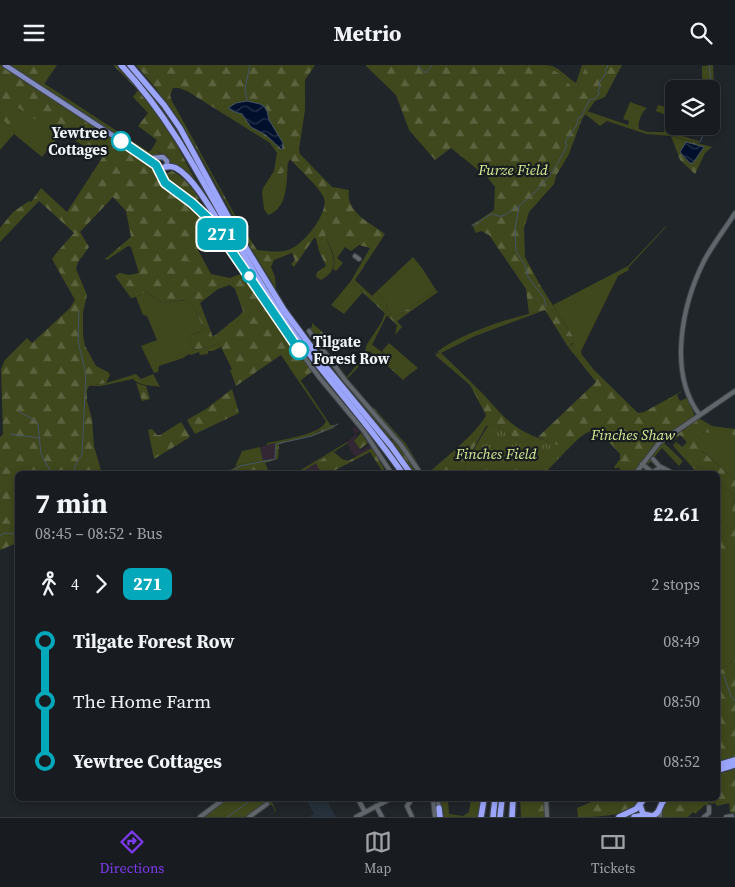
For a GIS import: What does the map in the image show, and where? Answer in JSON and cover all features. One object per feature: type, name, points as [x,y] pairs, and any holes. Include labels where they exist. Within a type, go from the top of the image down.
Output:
[{"type":"highway","points":[[121,65],[174,132],[255,275]]},
{"type":"highway","points":[[130,65],[164,105],[180,128],[237,233],[279,303],[326,367],[391,446],[409,471]]},
{"type":"highway","points":[[160,167],[170,166],[177,169],[192,184],[300,342],[401,471]]},
{"type":"highway","points":[[720,764],[735,760]]},
{"type":"highway","points":[[720,769],[735,765]]},
{"type":"highway","points":[[481,817],[484,801]]},
{"type":"highway","points":[[493,817],[495,801]]},
{"type":"highway","points":[[500,817],[502,801]]},
{"type":"highway","points":[[512,817],[513,801]]},
{"type":"highway","points":[[619,817],[631,812],[643,801]]},
{"type":"highway","points":[[657,801],[660,807]]},
{"type":"highway","points":[[634,817],[656,815],[663,801]]},
{"type":"highway","points":[[640,805],[640,810],[647,816]]},
{"type":"highway","points":[[439,808],[440,817]]},
{"type":"main road","points":[[5,65],[160,167]]},
{"type":"main road","points":[[144,156],[152,158],[163,157],[167,161],[160,167]]},
{"type":"main road","points":[[160,157],[157,159],[160,167]]},
{"type":"street","points":[[160,167],[162,179],[167,185],[201,211],[216,227],[290,338],[363,430],[390,471]]},
{"type":"street","points":[[699,414],[689,399],[684,383],[681,352],[683,332],[690,299],[702,267],[714,242],[735,213]]},
{"type":"street","points":[[355,256],[359,259]]},
{"type":"street","points":[[309,331],[345,380],[401,445],[419,471]]},
{"type":"street","points":[[637,471],[659,443],[735,391]]},
{"type":"street","points":[[653,459],[660,467],[669,471]]},
{"type":"street","points":[[642,463],[651,471]]},
{"type":"street","points":[[655,471],[660,467]]},
{"type":"street","points":[[200,817],[221,801]]},
{"type":"street","points":[[359,801],[365,812]]},
{"type":"street","points":[[356,817],[386,801]]},
{"type":"street","points":[[410,801],[407,805],[412,817]]},
{"type":"street","points":[[433,801],[435,817]]},
{"type":"street","points":[[438,801],[439,808]]},
{"type":"street","points":[[546,801],[547,817]]},
{"type":"street","points":[[249,817],[268,804]]},
{"type":"street","points":[[376,806],[382,817]]},
{"type":"street","points":[[660,807],[660,817]]},
{"type":"street","points":[[704,817],[709,813],[709,807]]},
{"type":"street","points":[[726,817],[732,816]]},
{"type":"shaded area","points":[[355,426],[359,432],[356,434],[352,429]]},
{"type":"shaded area","points":[[356,434],[357,436],[354,441],[361,451],[370,445],[372,448],[356,457],[349,449],[347,442]]},
{"type":"shaded area","points":[[275,443],[276,458],[263,461],[260,447]]},
{"type":"shaded area","points":[[316,463],[320,471],[304,471]]},
{"type":"shaded area","points":[[307,801],[327,801],[336,817],[309,817],[314,814]]},
{"type":"green space","points":[[0,65],[5,65],[90,121],[150,165],[161,185],[199,214],[224,242],[212,249],[208,244],[198,250],[211,274],[230,278],[243,273],[288,340],[286,341],[313,371],[300,381],[281,355],[236,386],[230,370],[232,369],[219,343],[210,347],[193,350],[189,336],[204,330],[194,307],[189,302],[185,300],[163,303],[146,292],[131,298],[115,276],[120,273],[129,275],[139,273],[131,247],[128,246],[107,260],[105,259],[131,237],[126,211],[113,197],[80,232],[89,247],[78,262],[76,269],[87,295],[83,312],[85,346],[96,366],[110,375],[106,383],[89,386],[87,390],[94,446],[101,471],[15,471],[15,544],[0,550],[0,437],[3,434],[1,369],[5,360],[27,338],[32,343],[70,308],[75,300],[52,259],[74,233],[71,230],[39,201],[0,242],[0,228],[13,212],[29,201],[31,202],[41,188],[67,212],[102,158],[62,132],[59,136],[13,104],[9,104],[6,108],[18,124],[10,138],[8,125],[0,116]],"holes":[[[230,285],[235,289],[243,311],[213,337],[200,303],[218,289]]]},
{"type":"green space","points":[[9,65],[16,65],[149,152],[152,149],[162,154],[153,156],[144,153]]},
{"type":"green space","points":[[12,65],[57,65],[42,87]]},
{"type":"green space","points":[[113,65],[117,65],[140,91],[168,129],[198,185],[170,164],[167,156],[152,149],[157,140],[138,126],[148,113],[133,97],[138,90]]},
{"type":"green space","points":[[136,65],[315,65],[305,80],[305,110],[299,149],[300,154],[332,187],[349,190],[351,205],[355,211],[385,234],[355,280],[372,296],[376,292],[386,303],[387,309],[394,318],[436,290],[438,292],[397,321],[402,327],[395,335],[397,325],[351,281],[370,248],[359,245],[351,251],[325,234],[334,259],[332,270],[328,275],[321,280],[316,277],[317,272],[326,266],[319,251],[316,238],[314,238],[294,267],[291,264],[295,260],[292,253],[274,260],[271,267],[275,277],[276,289],[252,250],[196,148],[155,87]],"holes":[[[173,88],[187,91],[270,143],[277,153],[274,171],[279,175],[283,173],[290,159],[318,189],[324,198],[323,212],[314,228],[301,242],[284,251],[257,250],[236,217],[172,101],[170,95]],[[247,101],[260,104],[265,108],[283,144],[282,149],[266,135],[251,127],[242,114],[235,112]]]},
{"type":"green space","name":"Furze Field","points":[[365,65],[545,65],[563,76],[573,89],[577,89],[586,65],[622,65],[605,97],[595,101],[582,119],[569,154],[556,176],[554,184],[529,212],[524,228],[525,257],[540,285],[574,338],[574,342],[568,347],[545,310],[529,314],[526,289],[489,235],[481,231],[476,233],[472,225],[494,210],[495,187],[488,178],[451,148],[435,160],[409,130],[396,95]]},
{"type":"green space","points":[[545,65],[558,69],[576,83],[582,65],[586,65],[577,89],[573,89],[563,76]]},
{"type":"green space","points":[[713,65],[714,80],[703,80],[702,66]]},
{"type":"green space","points":[[0,94],[59,136],[42,157],[14,134],[0,150]]},
{"type":"green space","points":[[630,102],[647,108],[640,117],[639,129],[648,132],[664,132],[665,128],[665,135],[679,135],[699,141],[699,143],[671,136],[646,134],[607,121],[600,126],[585,114],[587,111],[628,125],[629,121],[623,119]]},
{"type":"green space","points":[[658,105],[665,107],[665,115],[656,111]]},
{"type":"green space","points":[[671,136],[712,147],[705,153],[695,174],[680,160]],"holes":[[[686,142],[704,147],[693,163],[689,163],[680,152]]]},
{"type":"green space","points":[[288,163],[283,200],[275,211],[268,215],[264,209],[263,188],[274,171],[279,175],[282,174]]},
{"type":"green space","points":[[172,171],[191,187],[199,199],[198,203],[168,179],[166,174]]},
{"type":"green space","points":[[668,225],[628,268],[629,270],[618,276],[581,351],[582,355],[577,358],[568,347],[573,344],[574,338],[553,305],[628,266]]},
{"type":"green space","points":[[324,233],[345,247],[337,258],[343,263],[336,271],[333,269],[332,251]]},
{"type":"green space","points":[[413,257],[436,290],[394,318],[387,309],[386,303],[376,292]]},
{"type":"green space","points":[[351,281],[363,292],[344,314],[331,305]]},
{"type":"green space","points":[[146,292],[163,303],[187,300],[194,307],[204,330],[189,336],[193,350],[210,347],[219,343],[221,347],[208,351],[208,354],[200,355],[199,352],[189,354],[159,366],[158,372],[154,373],[141,346],[157,340],[147,316],[143,315],[136,297]]},
{"type":"green space","points":[[545,310],[475,336],[441,353],[435,354],[458,339],[502,321]]},
{"type":"green space","points":[[385,313],[387,315],[364,361],[348,378],[363,357],[367,344],[381,323]]},
{"type":"green space","points":[[312,323],[329,338],[324,344],[329,354],[347,377],[345,377],[325,352],[325,348],[310,328]]},
{"type":"green space","points":[[389,343],[418,368],[410,374],[397,364],[392,370],[381,360],[386,355],[382,351]]},
{"type":"green space","points":[[371,344],[386,355],[381,360],[368,350]]},
{"type":"green space","points":[[315,345],[378,420],[376,422],[354,397]]},
{"type":"green space","points":[[440,352],[505,417],[524,432],[533,436],[522,442],[493,424],[486,426],[466,462],[464,471],[430,471],[476,429],[486,415],[470,385],[435,355]]},
{"type":"green space","name":"Finches Shaw","points":[[582,355],[594,370],[638,413],[644,412],[684,390],[677,395],[680,401],[687,398],[695,416],[712,426],[735,429],[735,435],[703,432],[699,445],[702,451],[735,480],[735,496],[720,485],[720,471],[705,471],[698,465],[694,469],[674,447],[678,443],[682,447],[687,442],[680,435],[672,442],[667,436],[650,450],[635,471],[622,471],[618,467],[616,469],[614,467],[620,459],[620,454],[599,431],[586,434],[567,450],[538,437],[596,382],[577,358]]},
{"type":"green space","points":[[397,363],[410,374],[403,380],[392,370]]},
{"type":"green space","points":[[136,374],[141,379],[153,374],[160,387],[142,384],[133,379],[101,386],[89,386],[106,383]]},
{"type":"green space","points":[[299,378],[331,426],[313,434],[267,445],[267,443],[309,433],[323,426],[326,421],[297,379]]},
{"type":"green space","points":[[136,383],[146,386],[150,399],[142,401]]},
{"type":"green space","points":[[232,389],[239,413],[195,434],[187,420],[206,409]]},
{"type":"green space","points":[[373,407],[406,444],[421,469],[400,440],[373,409]]},
{"type":"green space","points":[[378,420],[390,434],[391,440],[397,441],[417,471],[413,471],[376,422]]},
{"type":"green space","points":[[181,422],[190,437],[154,459],[148,430],[152,429],[157,435],[160,435]]},
{"type":"green space","name":"Finches Field","points":[[489,424],[493,424],[522,442],[533,436],[567,450],[547,471],[464,471],[466,462]]},
{"type":"green space","points":[[328,425],[335,425],[334,428],[312,436],[279,444],[278,459],[265,463],[269,471],[228,471],[241,464],[275,459],[275,443],[318,432]]},
{"type":"green space","points":[[708,431],[735,435],[735,480],[699,448],[702,433]]},
{"type":"green space","points":[[361,433],[368,443],[360,449],[354,441]]},
{"type":"green space","points":[[347,442],[348,443],[304,471],[299,471]]},
{"type":"green space","points":[[663,442],[683,461],[679,466],[662,448],[651,461],[658,466],[657,468],[651,462],[647,464],[654,469],[652,469],[645,463],[660,443]]},
{"type":"green space","points":[[260,447],[263,461],[241,464],[235,467],[242,451]]},
{"type":"green space","points":[[674,447],[694,468],[698,465],[705,471],[694,471],[693,467]]},
{"type":"green space","points":[[372,448],[385,471],[382,471],[370,452],[334,471],[320,471],[316,463],[334,452],[342,459],[348,461]]},
{"type":"green space","points":[[720,485],[735,496],[731,518],[720,532]]},
{"type":"green space","points":[[735,501],[735,547],[723,554],[720,565],[720,532],[728,525]]},
{"type":"green space","points":[[735,543],[735,660],[720,671],[720,549]]},
{"type":"green space","points":[[735,660],[735,759],[720,763],[720,671]]},
{"type":"green space","points":[[735,769],[735,814],[730,812],[729,803],[717,806],[715,803],[711,804],[710,802],[707,806],[705,805],[695,814],[693,812],[688,817],[661,817],[662,806],[666,801],[720,801],[720,774]]},
{"type":"green space","points":[[223,801],[269,801],[247,817],[203,817]]},
{"type":"green space","points":[[269,801],[274,801],[272,802],[276,811],[271,814],[275,811],[272,805],[270,805]]},
{"type":"green space","points":[[441,801],[448,801],[449,814],[463,816],[469,812],[471,801],[482,801],[478,817],[443,817]]},
{"type":"green space","points":[[520,801],[545,801],[545,817],[521,817]]},
{"type":"green space","points":[[637,801],[635,805],[622,813],[578,817],[577,808],[591,802]]},
{"type":"water","points":[[247,101],[264,106],[269,120],[283,143],[282,150],[266,135],[251,127],[242,114],[228,108],[236,103]]},
{"type":"water","points":[[686,142],[704,147],[693,163],[690,163],[680,152]]},
{"type":"waterway","points":[[247,101],[245,89],[250,65]]},
{"type":"waterway","points":[[417,65],[426,73],[432,65]]},
{"type":"waterway","points":[[472,225],[475,225],[491,214],[505,215],[527,199],[543,183],[562,155],[567,145],[565,143],[576,126],[578,118],[581,117],[590,99],[595,99],[599,94],[599,83],[606,73],[605,70],[608,65]]},
{"type":"waterway","points":[[709,65],[711,80]]},
{"type":"waterway","points":[[700,142],[703,135]]},
{"type":"waterway","points":[[519,207],[515,229],[516,251],[525,265],[528,277],[544,298],[546,307]]},
{"type":"waterway","points":[[74,471],[82,454],[86,374],[78,341],[79,311]]},
{"type":"waterway","points":[[18,411],[38,424],[41,454],[50,471]]},
{"type":"waterway","points":[[232,471],[240,466],[275,459],[276,444],[312,436],[338,424]]},
{"type":"waterway","points":[[11,434],[40,438]]},
{"type":"waterway","points":[[0,536],[4,533],[15,534]]},
{"type":"waterway","points":[[724,676],[731,696],[735,701]]},
{"type":"waterway","points":[[227,817],[250,801]]},
{"type":"bus line","name":"271","points":[[121,141],[156,165],[165,183],[192,203],[211,221],[224,237],[263,299],[299,350]]},
{"type":"place","name":"Yewtree Cottages","points":[[121,141]]},
{"type":"place","name":"Tilgate Forest Row","points":[[299,350]]}]
